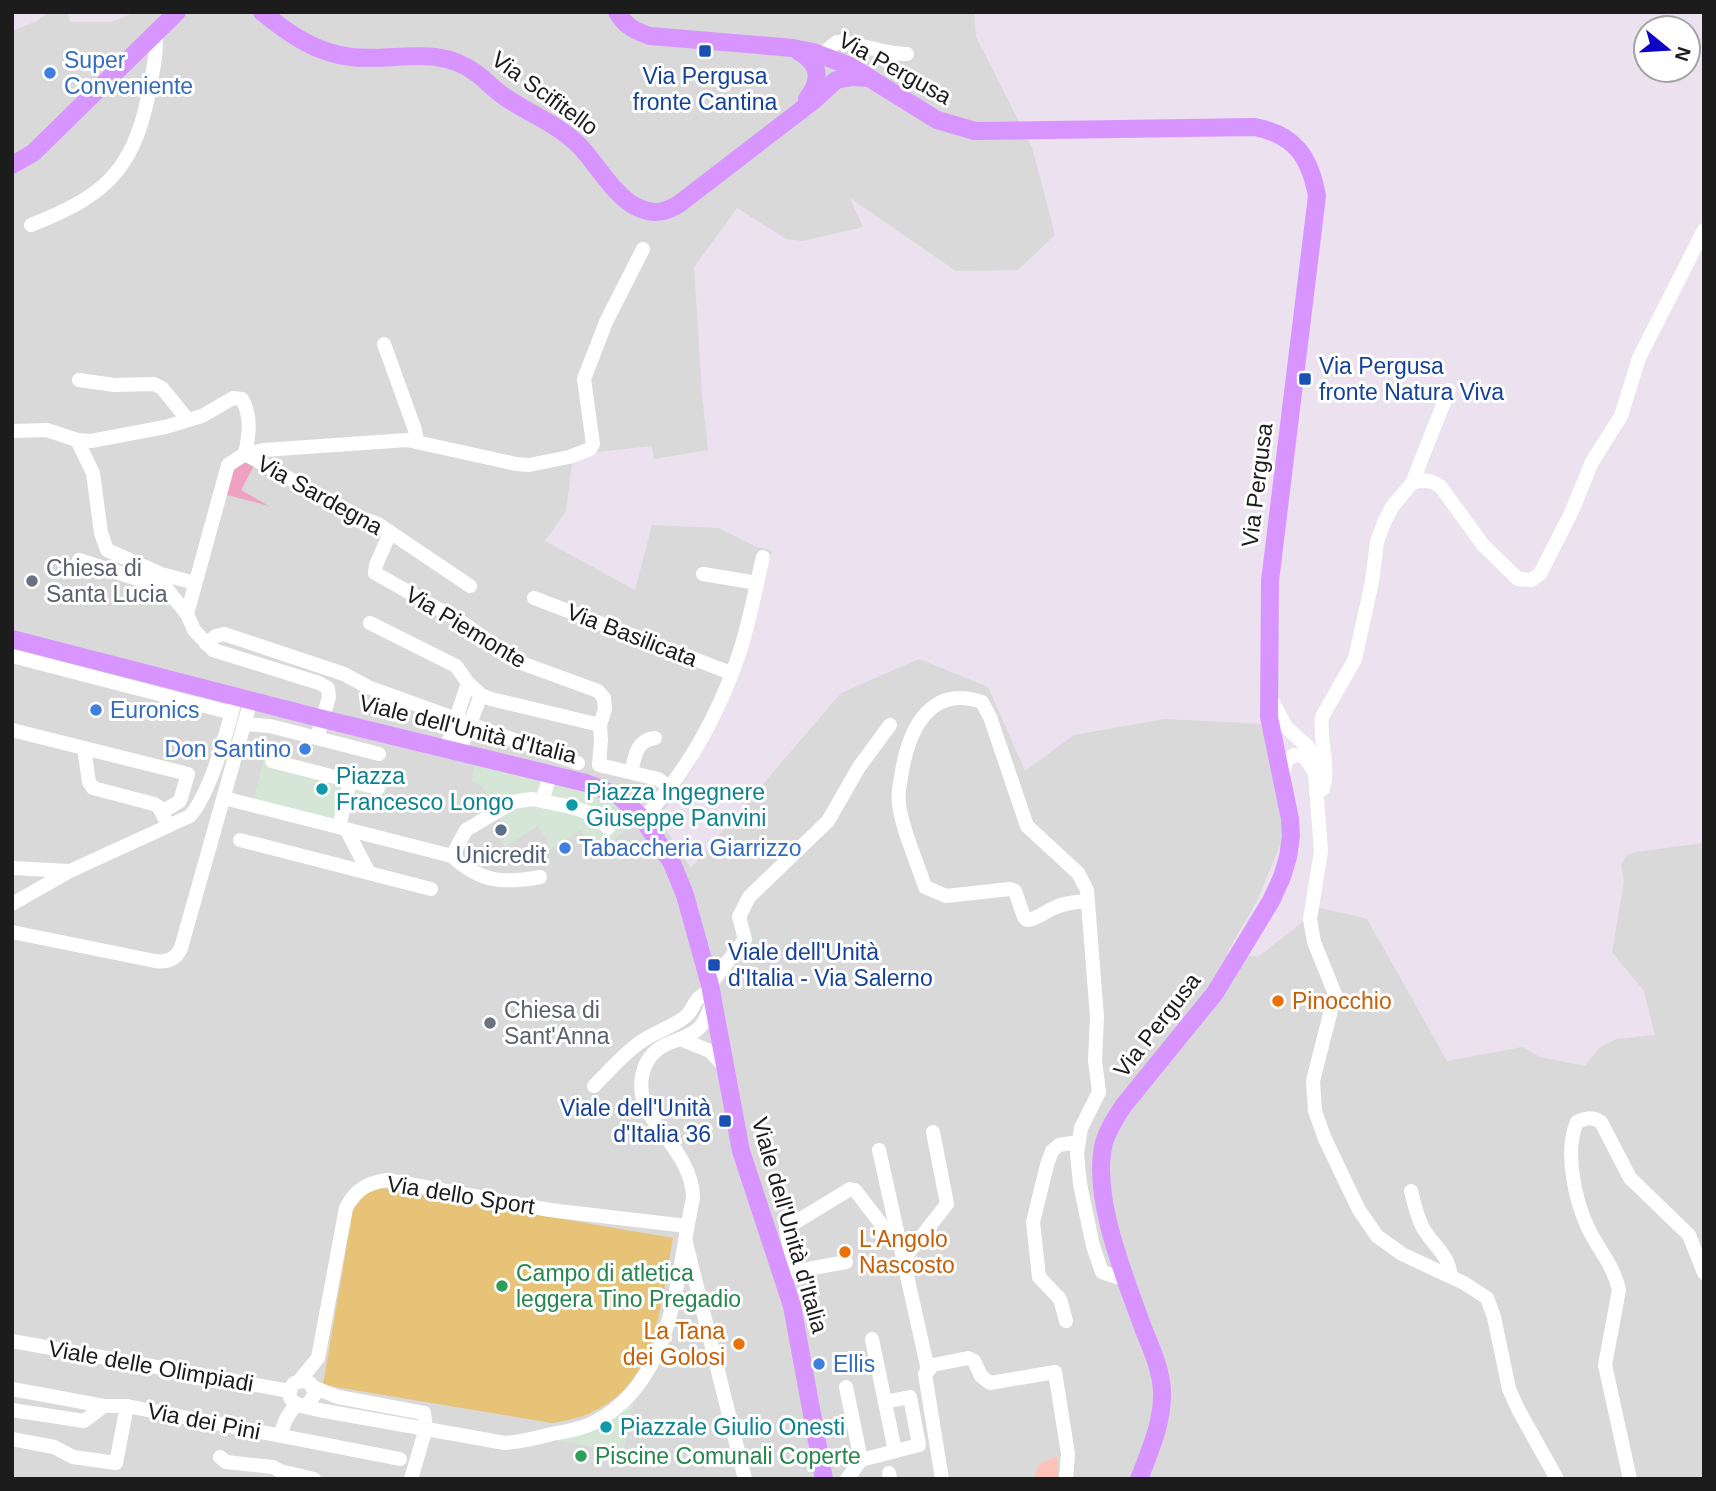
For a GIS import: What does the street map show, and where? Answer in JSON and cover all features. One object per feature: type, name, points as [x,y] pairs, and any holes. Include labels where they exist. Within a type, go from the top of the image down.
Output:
[{"type":"main road","points":[[12,165],[33,153],[177,12]]},
{"type":"main road","name":"Via Scifitello","points":[[262,12],[307,44],[340,55],[374,58],[431,55],[462,64],[504,96],[573,139],[625,200],[650,212],[669,210],[679,204],[813,101],[823,84]]},
{"type":"main road","name":"Via Pergusa","points":[[617,12],[635,31],[650,36],[793,48],[830,58],[870,78],[937,120],[975,131],[1255,127],[1269,130],[1284,137],[1304,156],[1314,179],[1317,196],[1270,582],[1269,695],[1272,740],[1290,819],[1291,836],[1282,877],[1271,901],[1215,993],[1124,1105],[1105,1142],[1100,1176],[1126,1280],[1157,1365],[1162,1394],[1156,1435],[1139,1479]]},
{"type":"main road","points":[[793,48],[812,61],[823,84]]},
{"type":"main road","points":[[823,84],[833,77],[830,58]]},
{"type":"main road","points":[[823,84],[853,77],[870,78]]},
{"type":"main road","name":"Viale dell'Unità d'Italia","points":[[12,639],[237,708],[323,719],[551,773],[610,791],[643,819],[663,847],[680,880],[711,993],[709,1036],[723,1065],[741,1151],[788,1273],[824,1479]]},
{"type":"street","points":[[31,225],[58,215],[94,192],[109,181],[128,158],[144,117],[155,64],[156,33]]},
{"type":"street","points":[[830,58],[828,49],[837,42],[866,46],[889,54],[907,54]]},
{"type":"street","points":[[1412,483],[1419,480],[1433,481],[1441,487],[1483,545],[1518,579],[1531,580],[1540,574],[1572,511],[1592,462],[1621,416],[1639,358],[1704,230]]},
{"type":"street","points":[[12,431],[47,430],[77,440],[91,441],[165,427],[202,416],[233,398],[242,400],[248,410],[249,433],[245,454],[277,449],[417,441],[516,464],[549,462],[590,449],[593,444],[584,379],[606,321],[643,249]]},
{"type":"street","points":[[384,344],[417,441]]},
{"type":"street","points":[[79,380],[114,385],[154,384],[162,388],[188,420]]},
{"type":"street","points":[[1316,793],[1323,789],[1327,775],[1322,717],[1355,659],[1372,582],[1377,542],[1392,507],[1412,483],[1449,390]]},
{"type":"street","points":[[77,440],[93,472],[101,533],[107,550],[161,574],[195,583]]},
{"type":"street","name":"Via Sardegna","points":[[187,614],[228,465],[245,454],[363,519],[378,524],[470,586]]},
{"type":"street","name":"Via Piemonte","points":[[370,623],[456,666],[481,695],[600,726],[605,709],[604,698],[598,691],[516,661],[463,624],[375,573],[390,533]]},
{"type":"street","points":[[643,819],[671,788],[704,735],[738,657],[762,557]]},
{"type":"street","points":[[79,559],[166,588],[187,614],[194,630],[213,650],[323,685],[329,692],[317,738]]},
{"type":"street","points":[[703,574],[757,583]]},
{"type":"street","name":"Via Basilicata","points":[[534,598],[731,673]]},
{"type":"street","points":[[206,644],[216,636],[224,634],[344,674],[368,687],[578,762]]},
{"type":"street","points":[[12,656],[237,708]]},
{"type":"street","points":[[452,751],[463,721],[468,683]]},
{"type":"street","points":[[463,721],[481,695]]},
{"type":"street","points":[[1269,695],[1280,718],[1309,748],[1314,760],[1321,851],[1311,906],[1311,930],[1335,994],[1313,1081],[1315,1111],[1325,1139],[1359,1210],[1377,1236],[1402,1254],[1480,1291],[1487,1298],[1494,1317],[1509,1389],[1556,1479]]},
{"type":"street","points":[[1088,901],[1066,904],[1027,920],[1015,891],[946,896],[925,887],[899,806],[898,792],[906,752],[918,722],[927,712],[954,698],[970,698],[982,702],[990,717],[1027,826],[1084,880],[1088,901],[1097,1017],[1095,1061],[1099,1092],[1081,1128],[1078,1142],[1080,1184],[1093,1247],[1102,1272],[1126,1280]]},
{"type":"street","points":[[12,932],[155,961],[162,962],[176,956],[181,948],[244,726],[237,708]]},
{"type":"street","points":[[237,708],[244,726]]},
{"type":"street","points":[[12,904],[70,871],[190,816],[198,806],[237,708]]},
{"type":"street","points":[[594,1086],[643,1040],[689,1014],[698,996],[711,993],[745,939],[739,917],[749,897],[828,821],[859,767],[890,725]]},
{"type":"street","points":[[244,726],[270,726],[379,754]]},
{"type":"street","points":[[600,726],[599,765],[658,779],[671,788]]},
{"type":"street","points":[[12,730],[188,774],[180,801],[162,812]]},
{"type":"street","points":[[1296,736],[1285,733],[1272,740],[1304,756],[1314,771]]},
{"type":"street","points":[[631,772],[640,744],[646,739],[655,738]]},
{"type":"street","points":[[84,748],[89,782],[93,788],[155,804],[162,812],[168,827]]},
{"type":"street","points":[[1282,781],[1286,761],[1294,755],[1304,756]]},
{"type":"street","points":[[272,761],[379,788]]},
{"type":"street","points":[[542,801],[551,773]]},
{"type":"street","points":[[351,781],[342,828],[369,873]]},
{"type":"street","points":[[224,798],[452,856],[478,876],[518,881],[540,877]]},
{"type":"street","points":[[452,856],[466,830],[513,802],[532,799],[583,810],[601,819],[608,828]]},
{"type":"street","points":[[240,840],[431,889]]},
{"type":"street","points":[[12,868],[70,871]]},
{"type":"street","name":"Viale delle Olimpiadi","points":[[12,1341],[296,1396],[426,1428],[505,1443],[522,1442],[592,1424],[611,1412],[644,1377],[657,1356],[665,1334],[693,1198],[693,1186],[686,1166],[644,1105],[642,1074],[650,1058],[666,1044],[680,1039],[709,1036]]},
{"type":"street","points":[[1630,1479],[1605,1365],[1619,1290],[1617,1279],[1588,1230],[1579,1206],[1573,1178],[1572,1146],[1572,1133],[1577,1122],[1586,1118],[1595,1118],[1601,1122],[1630,1178],[1689,1235],[1704,1273]]},
{"type":"street","points":[[903,1260],[947,1203],[933,1132]]},
{"type":"street","points":[[1066,1321],[1060,1299],[1039,1278],[1033,1222],[1052,1151],[1059,1146],[1078,1142]]},
{"type":"street","points":[[879,1150],[928,1370]]},
{"type":"street","name":"Via dello Sport","points":[[296,1396],[318,1357],[345,1208],[352,1197],[372,1182],[387,1180],[686,1232]]},
{"type":"street","points":[[846,1262],[788,1273],[786,1228],[850,1189],[855,1190],[885,1229],[897,1231]]},
{"type":"street","points":[[1411,1191],[1423,1228],[1447,1261],[1450,1276]]},
{"type":"street","points":[[686,1232],[745,1479]]},
{"type":"street","points":[[872,1339],[895,1451]]},
{"type":"street","points":[[942,1479],[925,1374],[933,1365],[968,1359],[974,1361],[981,1376],[990,1383],[1055,1372],[1068,1454],[1066,1479]]},
{"type":"street","points":[[280,1435],[296,1396],[307,1381],[313,1387],[338,1397],[424,1413],[426,1428],[411,1479]]},
{"type":"street","points":[[296,1396],[312,1402],[313,1387]]},
{"type":"street","points":[[846,1387],[862,1460]]},
{"type":"street","points":[[12,1389],[104,1406]]},
{"type":"street","points":[[847,1479],[862,1460],[919,1445],[910,1397],[885,1402]]},
{"type":"street","name":"Via dei Pini","points":[[12,1410],[83,1421],[104,1406],[127,1406],[400,1459]]},
{"type":"street","points":[[12,1439],[54,1447],[73,1457],[116,1463],[127,1406]]},
{"type":"street","points":[[220,1457],[226,1462],[272,1466],[280,1471],[308,1478]]},
{"type":"shaded area","points":[[49,12],[67,12],[70,22],[111,22],[136,12],[974,12],[976,37],[1032,147],[1055,235],[1018,270],[956,271],[850,198],[863,227],[803,241],[786,239],[737,208],[694,267],[708,450],[654,459],[652,446],[596,452],[572,463],[566,511],[545,541],[635,590],[652,525],[718,528],[757,547],[772,551],[743,657],[694,766],[659,818],[680,852],[686,849],[689,853],[684,857],[691,868],[841,693],[919,659],[988,687],[1025,771],[1074,735],[1165,719],[1265,724],[1285,833],[1258,899],[1227,953],[1258,957],[1320,908],[1361,917],[1367,919],[1447,1061],[1522,1047],[1540,1057],[1585,1066],[1600,1047],[1617,1039],[1655,1035],[1644,991],[1612,952],[1624,882],[1621,865],[1627,855],[1636,852],[1704,843],[1704,1479],[12,1479],[12,31],[37,21]]},
{"type":"shaded area","points":[[243,461],[255,464],[241,490],[269,506],[224,494],[231,469]]},
{"type":"shaded area","name":"Piazza Francesco Longo","points":[[265,754],[388,785],[384,800],[352,793],[343,828],[252,805]]},
{"type":"shaded area","name":"Piazza Ingegnere Giuseppe Panvini","points":[[477,756],[586,783],[643,819],[595,852],[580,830],[541,856],[537,850],[549,843],[538,826],[505,847],[501,841],[510,834],[500,818],[515,808],[508,794],[493,803],[482,786],[471,780]]},
{"type":"shaded area","name":"Campo di atletica leggera Tino Pregadio","points":[[381,1188],[673,1238],[655,1330],[646,1357],[632,1380],[613,1400],[586,1414],[552,1423],[323,1385],[353,1209],[367,1193]]},
{"type":"shaded area","name":"Piazzale Giulio Onesti","points":[[627,1397],[633,1403],[623,1453],[556,1440]]},
{"type":"shaded area","points":[[1057,1456],[1058,1479],[1034,1479],[1039,1464]]},
{"type":"place","name":"Via Pergusa fronte Cantina","points":[[705,51]]},
{"type":"place","name":"Super Conveniente","points":[[50,73]]},
{"type":"place","name":"Via Pergusa fronte Natura Viva","points":[[1305,379]]},
{"type":"place","name":"Chiesa di Santa Lucia","points":[[32,581]]},
{"type":"place","name":"Euronics","points":[[96,710]]},
{"type":"place","name":"Don Santino","points":[[305,749]]},
{"type":"place","name":"Piazza Francesco Longo","points":[[322,789]]},
{"type":"place","name":"Piazza Ingegnere Giuseppe Panvini","points":[[572,805]]},
{"type":"place","name":"Unicredit","points":[[501,830]]},
{"type":"place","name":"Tabaccheria Giarrizzo","points":[[565,848]]},
{"type":"place","name":"Viale dell'Unità d'Italia - Via Salerno","points":[[714,965]]},
{"type":"place","name":"Pinocchio","points":[[1278,1001]]},
{"type":"place","name":"Chiesa di Sant'Anna","points":[[490,1023]]},
{"type":"place","name":"Viale dell'Unità d'Italia 36","points":[[725,1121]]},
{"type":"place","name":"L'Angolo Nascosto","points":[[845,1252]]},
{"type":"place","name":"Campo di atletica leggera Tino Pregadio","points":[[502,1286]]},
{"type":"place","name":"La Tana dei Golosi","points":[[739,1344]]},
{"type":"place","name":"Ellis","points":[[819,1364]]},
{"type":"place","name":"Piazzale Giulio Onesti","points":[[606,1427]]},
{"type":"place","name":"Piscine Comunali Coperte","points":[[581,1456]]}]
